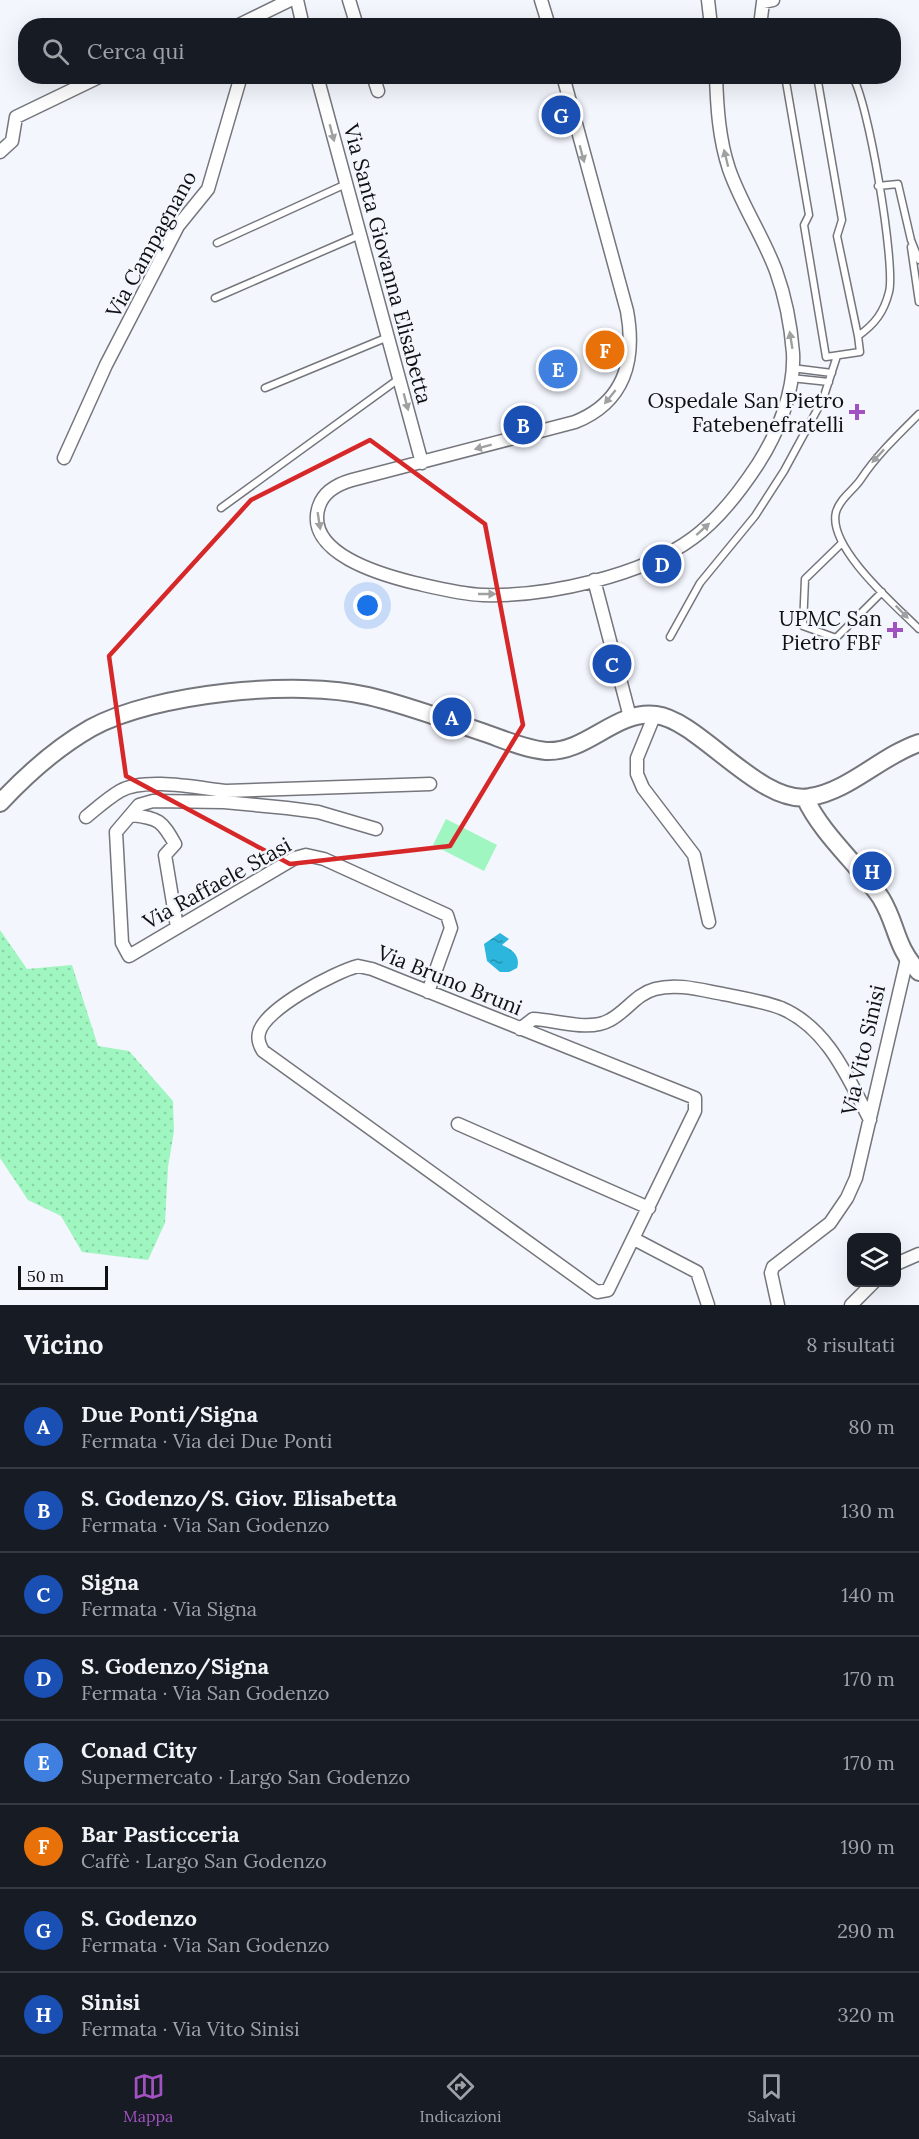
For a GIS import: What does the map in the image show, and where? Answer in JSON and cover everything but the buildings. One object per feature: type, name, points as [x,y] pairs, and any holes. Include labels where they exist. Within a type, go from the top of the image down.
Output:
[{"type":"street","points":[[253,18],[290,0]]},
{"type":"street","points":[[297,0],[301,18]]},
{"type":"street","points":[[350,0],[355,18]]},
{"type":"street","points":[[542,0],[547,18]]},
{"type":"street","points":[[708,0],[710,18]]},
{"type":"street","points":[[761,18],[763,2],[773,0]]},
{"type":"street","points":[[0,152],[12,141],[16,117],[84,84]]},
{"type":"street","name":"Via Campagnano","points":[[64,458],[106,366],[178,226],[208,189],[239,84]]},
{"type":"street","name":"Via Santa Giovanna Elisabetta","points":[[319,84],[422,462]]},
{"type":"street","points":[[376,84],[378,91]]},
{"type":"street","points":[[565,84],[629,323],[630,356],[618,387],[608,401],[590,414],[560,427],[347,481],[324,495],[317,518],[320,530],[329,545],[345,558],[407,581],[467,593],[504,594],[594,580],[669,552],[708,525],[751,475],[780,422],[791,373],[792,342],[777,273],[727,163],[718,116],[716,84]]},
{"type":"street","points":[[594,580],[630,717]]},
{"type":"street","points":[[0,803],[46,759],[91,729],[131,711],[197,698],[295,690],[348,692],[400,705],[546,752],[573,748],[630,717],[655,714],[683,727],[763,783],[806,798],[828,792],[896,752],[919,743]]},
{"type":"street","points":[[655,714],[637,759],[637,774],[643,788],[694,855],[709,922]]},
{"type":"street","points":[[177,927],[165,855],[175,844],[163,823],[153,817],[132,815],[139,805],[153,801],[430,784]]},
{"type":"street","points":[[86,817],[121,790],[155,785],[318,812],[376,829]]},
{"type":"street","points":[[806,798],[815,816],[883,902],[907,958],[919,972]]},
{"type":"street","name":"Via Raffaele Stasi","points":[[132,815],[116,832],[122,943],[129,956],[295,858],[311,855],[388,887],[447,915],[451,928],[428,992]]},
{"type":"street","name":"Via Vito Sinisi","points":[[778,1305],[771,1270],[778,1262],[816,1236],[836,1215],[856,1178],[907,958]]},
{"type":"street","name":"Via Bruno Bruni","points":[[366,967],[520,1029],[691,1095],[696,1100],[695,1111],[649,1208],[610,1288],[604,1292],[597,1292],[272,1060],[259,1043],[259,1032],[270,1016],[337,973],[351,968],[366,967]]},
{"type":"street","points":[[520,1029],[534,1019],[588,1025],[605,1023],[644,993],[663,987],[690,988],[770,1004],[796,1016],[823,1039],[844,1069],[870,1120]]},
{"type":"street","points":[[458,1124],[649,1208]]},
{"type":"street","points":[[634,1239],[697,1272],[708,1305]]},
{"type":"street","points":[[901,1262],[919,1254]]},
{"type":"street","points":[[852,1305],[869,1287]]},
{"type":"lane","points":[[786,84],[809,215],[804,225],[826,357],[860,352],[837,236],[842,220],[818,84]]},
{"type":"lane","points":[[858,84],[892,269],[890,291],[881,316],[858,336]]},
{"type":"lane","points":[[217,243],[346,184]]},
{"type":"lane","points":[[878,186],[898,184],[911,240],[919,260]]},
{"type":"lane","points":[[215,297],[360,235]]},
{"type":"lane","points":[[911,240],[912,267],[919,302]]},
{"type":"lane","points":[[265,388],[388,336]]},
{"type":"lane","points":[[670,637],[700,583],[755,516],[784,471],[823,399],[837,356]]},
{"type":"lane","points":[[791,373],[832,373]]},
{"type":"lane","points":[[791,373],[829,382]]},
{"type":"lane","points":[[221,508],[400,378]]},
{"type":"lane","points":[[919,414],[867,468],[836,511],[835,522],[842,543],[882,592],[919,629]]},
{"type":"lane","points":[[842,543],[806,579],[803,626],[836,638],[882,592]]},
{"type":"highlighted area","points":[[370,440],[485,524],[523,725],[450,846],[290,864],[126,776],[109,656],[251,500]]},
{"type":"green space","points":[[446,819],[497,845],[484,871],[433,845]]},
{"type":"green space","points":[[0,930],[27,969],[72,965],[98,1046],[129,1051],[173,1101],[174,1131],[168,1167],[165,1223],[148,1260],[82,1252],[61,1216],[28,1200],[0,1158]]},
{"type":"water","points":[[500,933],[509,939],[502,945],[512,951],[518,960],[517,968],[509,972],[500,972],[487,961],[484,944]]},
{"type":"place","name":"S. Godenzo","points":[[561,115]]},
{"type":"place","name":"Bar Pasticceria","points":[[605,350]]},
{"type":"place","name":"Conad City","points":[[558,369]]},
{"type":"place","name":"Ospedale San Pietro Fatebenefratelli","points":[[857,412]]},
{"type":"place","name":"S. Godenzo/S. Giov. Elisabetta","points":[[523,425]]},
{"type":"place","name":"S. Godenzo/Signa","points":[[662,564]]},
{"type":"place","name":"UPMC San Pietro FBF","points":[[895,630]]},
{"type":"place","name":"Signa","points":[[612,664]]},
{"type":"place","name":"Due Ponti/Signa","points":[[452,717]]},
{"type":"place","name":"Sinisi","points":[[872,871]]}]
